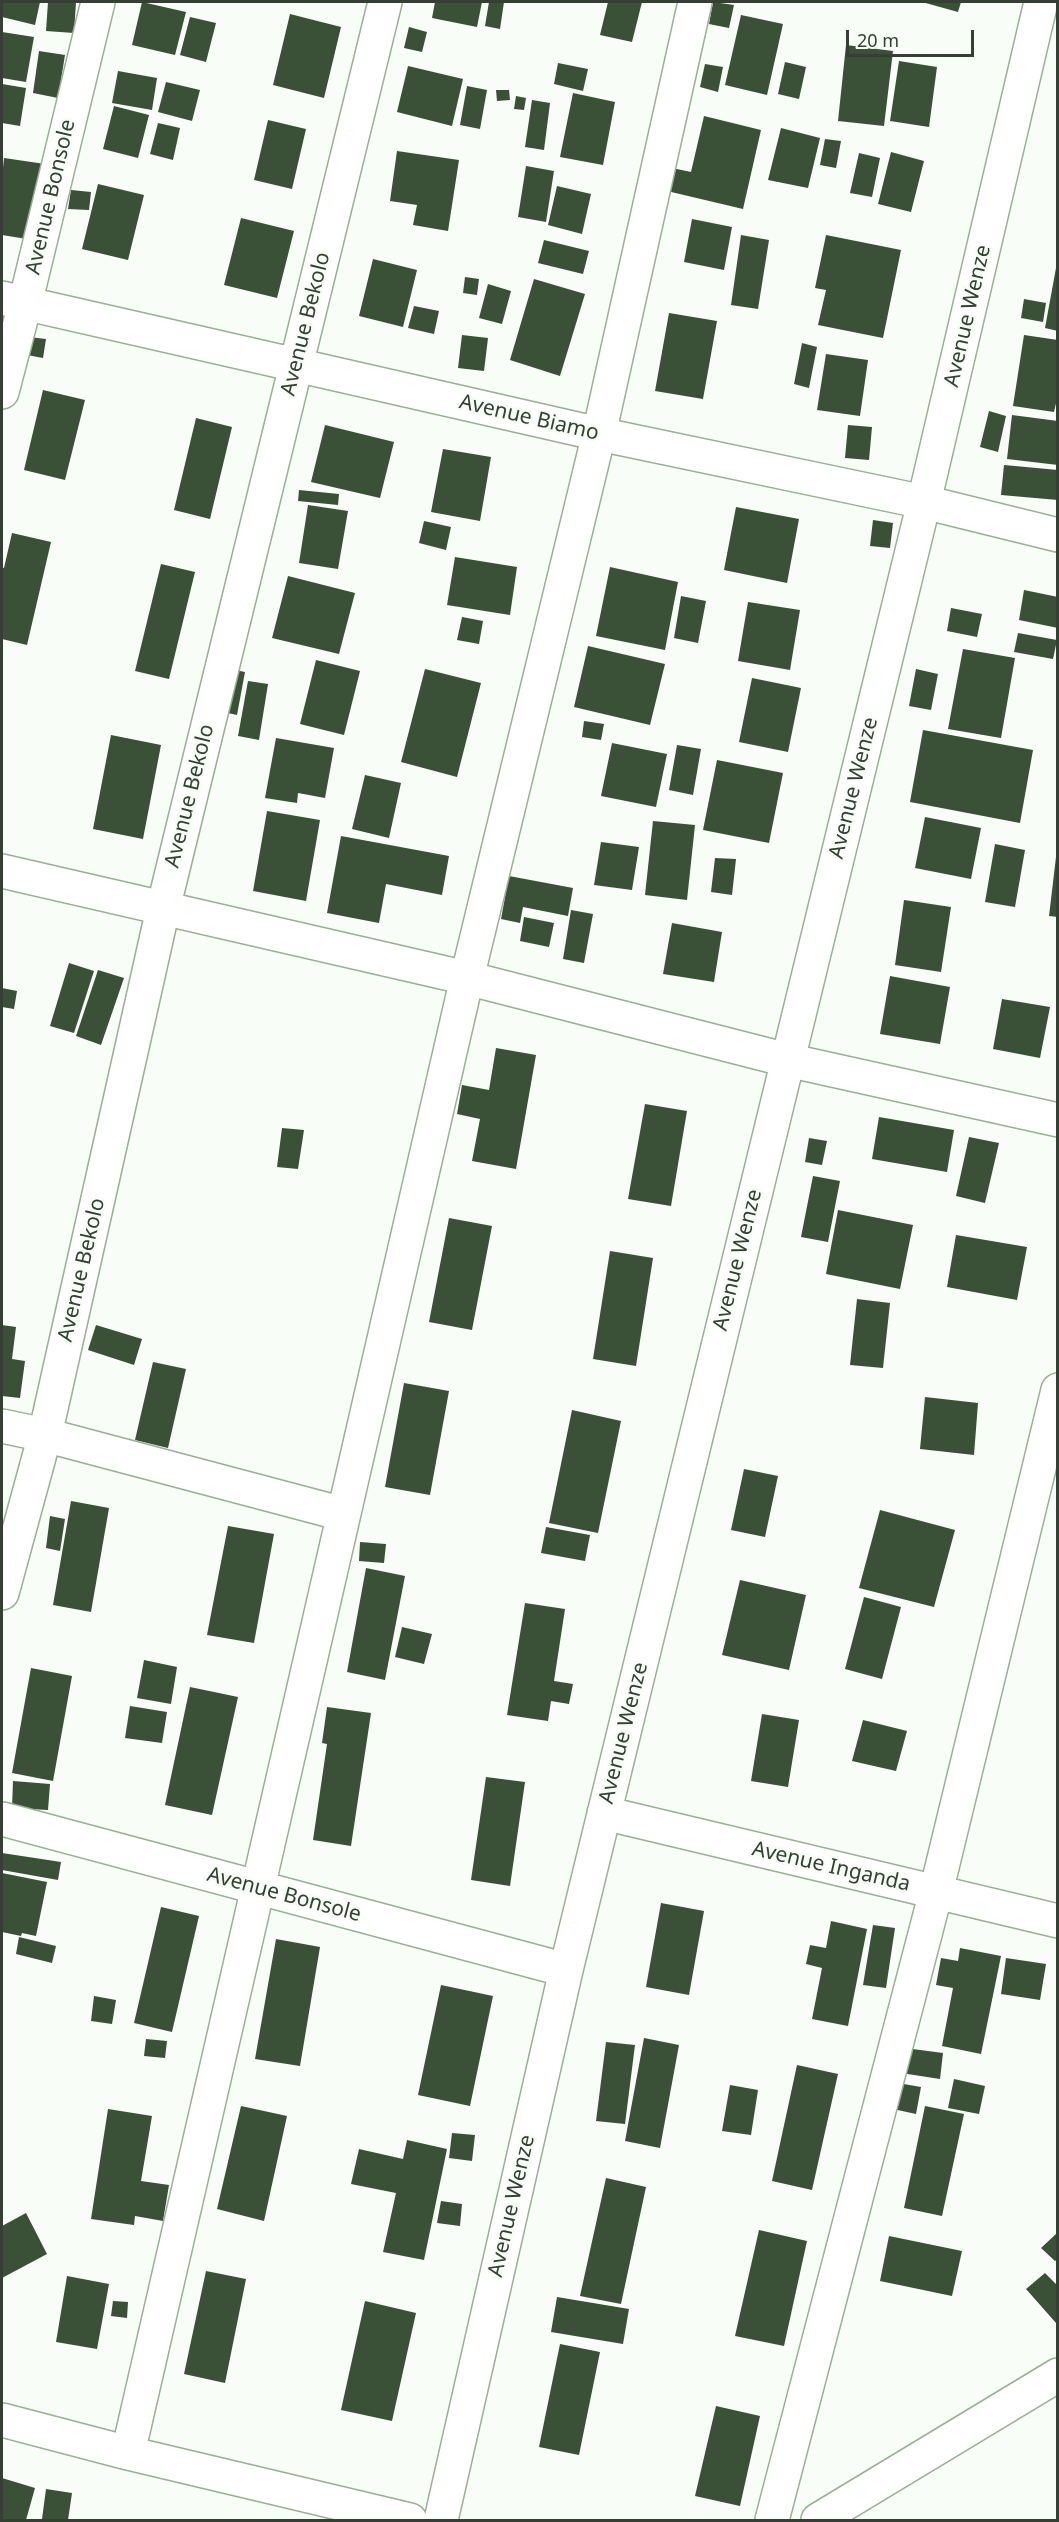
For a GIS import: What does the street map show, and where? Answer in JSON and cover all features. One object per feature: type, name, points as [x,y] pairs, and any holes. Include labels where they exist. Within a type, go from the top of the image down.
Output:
[{"type":"street","name":"Avenue Bonsole","points":[[2,392],[14,301],[98,2]]},
{"type":"street","name":"Avenue Bekolo","points":[[2,1593],[45,1435],[163,909],[385,2]]},
{"type":"street","points":[[128,2453],[467,978],[599,434],[695,2]]},
{"type":"street","name":"Avenue Wenze","points":[[441,2520],[566,1970],[924,502],[1041,2]]},
{"type":"street","name":"Avenue Biamo","points":[[14,301],[599,434],[924,502],[1058,535]]},
{"type":"street","points":[[2,871],[467,978],[787,1060],[1058,1120]]},
{"type":"street","points":[[772,2520],[936,1892],[1058,1390]]},
{"type":"street","points":[[2,1426],[45,1435],[343,1514]]},
{"type":"street","name":"Avenue Inganda","points":[[604,1813],[1058,1921]]},
{"type":"street","name":"Avenue Bonsole","points":[[2,1819],[566,1970]]},
{"type":"street","points":[[818,2520],[1058,2375]]},
{"type":"street","points":[[2,2420],[128,2453],[410,2520]]},
{"type":"building","points":[[2,2],[40,2],[35,25],[2,17]]},
{"type":"building","points":[[48,2],[76,2],[74,33],[46,31]]},
{"type":"building","points":[[142,2],[186,12],[175,55],[132,45]]},
{"type":"building","points":[[435,2],[482,2],[477,27],[432,18]]},
{"type":"building","points":[[489,2],[504,2],[500,29],[485,26]]},
{"type":"building","points":[[608,2],[642,2],[632,42],[600,35]]},
{"type":"building","points":[[713,2],[734,5],[729,28],[709,24]]},
{"type":"building","points":[[922,2],[961,2],[958,12]]},
{"type":"building","points":[[290,14],[341,27],[324,98],[273,85]]},
{"type":"building","points":[[741,15],[783,24],[767,95],[725,85]]},
{"type":"building","points":[[190,17],[216,23],[206,62],[180,55]]},
{"type":"building","points":[[409,27],[427,32],[422,52],[404,48]]},
{"type":"building","points":[[2,32],[34,37],[26,82],[2,78]]},
{"type":"building","points":[[846,45],[893,51],[884,126],[838,121]]},
{"type":"building","points":[[39,51],[65,55],[58,98],[33,93]]},
{"type":"building","points":[[899,61],[937,67],[929,127],[890,121]]},
{"type":"building","points":[[785,62],[806,67],[799,99],[778,94]]},
{"type":"building","points":[[558,63],[588,69],[583,91],[554,84]]},
{"type":"building","points":[[705,64],[723,67],[718,92],[700,87]]},
{"type":"building","points":[[408,66],[463,79],[452,126],[397,112]]},
{"type":"building","points":[[118,71],[157,78],[152,110],[112,103]]},
{"type":"building","points":[[166,82],[200,90],[192,121],[158,112]]},
{"type":"building","points":[[2,84],[26,88],[20,126],[2,123]]},
{"type":"building","points":[[467,86],[487,90],[480,129],[460,125]]},
{"type":"building","points":[[496,90],[509,90],[510,100],[497,101]]},
{"type":"building","points":[[573,93],[615,102],[603,165],[560,157]]},
{"type":"building","points":[[516,96],[526,98],[524,110],[514,109]]},
{"type":"building","points":[[532,100],[550,103],[544,150],[525,147]]},
{"type":"building","points":[[114,106],[149,115],[138,158],[103,149]]},
{"type":"building","points":[[704,116],[761,130],[743,209],[667,191],[672,168],[691,172]]},
{"type":"building","points":[[268,120],[306,129],[292,189],[254,180]]},
{"type":"building","points":[[158,123],[180,128],[173,160],[150,154]]},
{"type":"building","points":[[781,128],[820,138],[808,188],[768,180]]},
{"type":"building","points":[[825,139],[841,141],[836,168],[820,165]]},
{"type":"building","points":[[397,151],[459,160],[448,231],[413,225],[417,205],[390,201]]},
{"type":"building","points":[[891,152],[924,161],[911,212],[878,204]]},
{"type":"building","points":[[859,153],[880,158],[872,197],[850,193]]},
{"type":"building","points":[[4,158],[45,164],[33,240],[2,235]]},
{"type":"building","points":[[526,166],[554,171],[546,222],[518,217]]},
{"type":"building","points":[[98,184],[144,195],[128,260],[82,249]]},
{"type":"building","points":[[557,186],[591,194],[582,234],[548,225]]},
{"type":"building","points":[[71,190],[91,192],[89,210],[68,209]]},
{"type":"building","points":[[241,218],[294,231],[277,298],[224,285]]},
{"type":"building","points":[[692,219],[732,227],[724,270],[684,262]]},
{"type":"building","points":[[741,235],[769,240],[758,309],[731,305]]},
{"type":"building","points":[[826,235],[901,250],[883,338],[818,325],[826,290],[815,288]]},
{"type":"building","points":[[544,240],[589,251],[583,274],[538,263]]},
{"type":"building","points":[[373,259],[417,270],[403,327],[359,316]]},
{"type":"building","points":[[1056,268],[1058,268],[1058,331],[1045,328]]},
{"type":"building","points":[[465,277],[479,279],[477,295],[463,293]]},
{"type":"building","points":[[534,279],[585,294],[560,376],[510,360]]},
{"type":"building","points":[[488,284],[511,291],[502,324],[479,318]]},
{"type":"building","points":[[1024,299],[1046,303],[1043,322],[1021,318]]},
{"type":"building","points":[[414,306],[439,311],[434,334],[408,328]]},
{"type":"building","points":[[669,313],[717,321],[703,399],[655,391]]},
{"type":"building","points":[[462,335],[488,338],[484,371],[458,368]]},
{"type":"building","points":[[1024,335],[1058,340],[1058,395],[1054,412],[1013,406]]},
{"type":"building","points":[[29,337],[46,339],[43,358],[27,355]]},
{"type":"building","points":[[802,343],[817,347],[809,388],[794,384]]},
{"type":"building","points":[[826,354],[868,360],[860,416],[817,410]]},
{"type":"building","points":[[43,390],[85,400],[65,480],[24,470]]},
{"type":"building","points":[[989,411],[1006,416],[998,452],[980,447]]},
{"type":"building","points":[[1012,415],[1058,421],[1058,465],[1007,459]]},
{"type":"building","points":[[196,418],[232,427],[210,519],[174,510]]},
{"type":"building","points":[[325,425],[394,442],[380,498],[311,482]]},
{"type":"building","points":[[848,425],[872,427],[869,460],[845,458]]},
{"type":"building","points":[[443,449],[491,457],[480,521],[431,512]]},
{"type":"building","points":[[1004,465],[1058,470],[1058,500],[1001,495]]},
{"type":"building","points":[[299,490],[339,494],[338,505],[298,501]]},
{"type":"building","points":[[308,505],[348,511],[338,569],[299,563]]},
{"type":"building","points":[[736,507],[799,519],[787,583],[724,570]]},
{"type":"building","points":[[873,520],[893,523],[890,548],[870,546]]},
{"type":"building","points":[[424,521],[451,527],[446,550],[419,543]]},
{"type":"building","points":[[12,533],[51,542],[27,645],[2,639],[2,567],[4,568]]},
{"type":"building","points":[[455,557],[517,567],[510,615],[447,605]]},
{"type":"building","points":[[161,564],[195,572],[169,679],[135,671]]},
{"type":"building","points":[[610,567],[678,582],[665,650],[596,636]]},
{"type":"building","points":[[288,576],[355,593],[339,654],[272,638]]},
{"type":"building","points":[[1024,590],[1058,597],[1058,628],[1019,620]]},
{"type":"building","points":[[681,596],[706,601],[698,643],[674,638]]},
{"type":"building","points":[[748,602],[800,610],[790,670],[738,661]]},
{"type":"building","points":[[951,608],[982,614],[977,637],[947,631]]},
{"type":"building","points":[[462,617],[483,621],[479,644],[457,640]]},
{"type":"building","points":[[1018,633],[1057,640],[1053,659],[1014,652]]},
{"type":"building","points":[[588,646],[665,664],[650,725],[574,707]]},
{"type":"building","points":[[963,649],[1015,658],[1001,738],[948,729]]},
{"type":"building","points":[[316,660],[360,671],[344,735],[300,724]]},
{"type":"building","points":[[230,669],[245,672],[237,715],[223,712]]},
{"type":"building","points":[[425,669],[481,683],[457,777],[401,762]]},
{"type":"building","points":[[916,669],[938,674],[931,710],[909,706]]},
{"type":"building","points":[[752,678],[801,688],[788,752],[739,742]]},
{"type":"building","points":[[248,681],[268,684],[259,740],[238,736]]},
{"type":"building","points":[[584,721],[604,724],[601,740],[582,737]]},
{"type":"building","points":[[923,730],[1033,750],[1020,823],[910,802]]},
{"type":"building","points":[[111,735],[161,745],[143,839],[93,829]]},
{"type":"building","points":[[276,738],[334,748],[325,798],[298,793],[297,803],[265,798]]},
{"type":"building","points":[[612,743],[667,754],[656,807],[601,796]]},
{"type":"building","points":[[677,745],[701,749],[693,795],[669,790]]},
{"type":"building","points":[[717,760],[783,773],[769,843],[703,830]]},
{"type":"building","points":[[365,775],[401,783],[389,838],[352,829]]},
{"type":"building","points":[[267,811],[320,820],[306,901],[253,891]]},
{"type":"building","points":[[925,817],[981,828],[971,879],[915,868]]},
{"type":"building","points":[[653,821],[695,825],[687,900],[645,895]]},
{"type":"building","points":[[341,836],[449,856],[442,895],[386,884],[379,923],[327,913]]},
{"type":"building","points":[[601,842],[639,847],[632,890],[594,885]]},
{"type":"building","points":[[995,844],[1025,850],[1015,907],[985,902]]},
{"type":"building","points":[[1056,857],[1058,857],[1058,917],[1049,916]]},
{"type":"building","points":[[715,858],[736,859],[732,895],[711,892]]},
{"type":"building","points":[[509,876],[573,888],[568,916],[523,907],[520,923],[501,919]]},
{"type":"building","points":[[904,900],[951,907],[941,972],[895,965]]},
{"type":"building","points":[[571,910],[593,914],[584,963],[563,959]]},
{"type":"building","points":[[524,917],[554,923],[549,947],[520,941]]},
{"type":"building","points":[[672,923],[722,932],[714,982],[663,974]]},
{"type":"building","points":[[69,963],[94,971],[74,1033],[50,1026]]},
{"type":"building","points":[[98,970],[124,978],[101,1045],[76,1036]]},
{"type":"building","points":[[890,976],[950,987],[940,1044],[880,1034]]},
{"type":"building","points":[[2,988],[17,991],[14,1009],[2,1007]]},
{"type":"building","points":[[1002,999],[1050,1007],[1040,1058],[993,1049]]},
{"type":"building","points":[[496,1048],[536,1055],[516,1169],[472,1161],[480,1119],[457,1114],[462,1085],[489,1090]]},
{"type":"building","points":[[645,1104],[687,1111],[671,1206],[628,1199]]},
{"type":"building","points":[[879,1117],[954,1130],[947,1172],[872,1159]]},
{"type":"building","points":[[282,1128],[304,1130],[298,1169],[277,1167]]},
{"type":"building","points":[[969,1137],[999,1143],[985,1203],[956,1196]]},
{"type":"building","points":[[809,1138],[827,1141],[822,1165],[805,1162]]},
{"type":"building","points":[[813,1176],[840,1181],[828,1242],[801,1237]]},
{"type":"building","points":[[838,1210],[913,1225],[900,1289],[826,1274]]},
{"type":"building","points":[[449,1218],[492,1226],[472,1330],[429,1322]]},
{"type":"building","points":[[956,1235],[1027,1247],[1017,1300],[947,1287]]},
{"type":"building","points":[[610,1251],[653,1258],[636,1366],[593,1359]]},
{"type":"building","points":[[857,1299],[890,1303],[883,1368],[850,1365]]},
{"type":"building","points":[[2,1325],[16,1327],[12,1359],[25,1361],[20,1398],[2,1396]]},
{"type":"building","points":[[96,1325],[142,1339],[134,1365],[88,1350]]},
{"type":"building","points":[[153,1362],[186,1369],[168,1448],[135,1440]]},
{"type":"building","points":[[404,1383],[449,1391],[430,1495],[385,1487]]},
{"type":"building","points":[[925,1397],[978,1403],[974,1455],[920,1449]]},
{"type":"building","points":[[572,1410],[621,1421],[598,1533],[549,1523]]},
{"type":"building","points":[[744,1469],[778,1476],[765,1537],[731,1530]]},
{"type":"building","points":[[71,1501],[109,1508],[91,1612],[53,1605]]},
{"type":"building","points":[[880,1510],[955,1530],[934,1607],[859,1588]]},
{"type":"building","points":[[50,1516],[65,1519],[60,1551],[46,1548]]},
{"type":"building","points":[[228,1526],[274,1534],[254,1643],[207,1635]]},
{"type":"building","points":[[546,1527],[590,1535],[585,1561],[541,1553]]},
{"type":"building","points":[[360,1542],[386,1544],[384,1563],[359,1561]]},
{"type":"building","points":[[366,1568],[405,1576],[385,1680],[347,1672]]},
{"type":"building","points":[[740,1580],[806,1595],[789,1670],[722,1655]]},
{"type":"building","points":[[864,1597],[901,1607],[882,1679],[845,1669]]},
{"type":"building","points":[[525,1603],[565,1609],[554,1681],[573,1684],[569,1704],[551,1701],[548,1721],[507,1715]]},
{"type":"building","points":[[402,1627],[432,1634],[424,1664],[395,1657]]},
{"type":"building","points":[[144,1660],[177,1667],[171,1704],[137,1698]]},
{"type":"building","points":[[31,1668],[72,1676],[53,1781],[12,1773]]},
{"type":"building","points":[[190,1687],[238,1697],[212,1815],[165,1805]]},
{"type":"building","points":[[130,1706],[167,1712],[162,1743],[125,1738]]},
{"type":"building","points":[[327,1707],[371,1713],[351,1846],[313,1840],[327,1744],[322,1743]]},
{"type":"building","points":[[762,1714],[799,1720],[788,1787],[751,1781]]},
{"type":"building","points":[[863,1720],[907,1731],[896,1771],[852,1761]]},
{"type":"building","points":[[486,1777],[525,1782],[510,1886],[471,1880]]},
{"type":"building","points":[[13,1781],[50,1784],[48,1810],[12,1808]]},
{"type":"building","points":[[2,1853],[61,1862],[58,1880],[2,1870]]},
{"type":"building","points":[[2,1873],[47,1882],[36,1936],[2,1932]]},
{"type":"building","points":[[661,1903],[704,1911],[689,1995],[646,1987]]},
{"type":"building","points":[[161,1907],[199,1916],[172,2032],[134,2023]]},
{"type":"building","points":[[831,1921],[867,1929],[848,2026],[812,2019],[822,1968],[806,1964],[810,1945],[826,1948]]},
{"type":"building","points":[[873,1925],[895,1928],[886,1988],[863,1985]]},
{"type":"building","points":[[19,1937],[56,1946],[52,1963],[16,1954]]},
{"type":"building","points":[[276,1939],[320,1947],[300,2066],[255,2059]]},
{"type":"building","points":[[960,1948],[1001,1956],[981,2054],[942,2046],[953,1988],[936,1985],[941,1958],[958,1961]]},
{"type":"building","points":[[1006,1958],[1046,1964],[1040,2000],[1001,1994]]},
{"type":"building","points":[[441,1985],[493,1996],[470,2106],[418,2095]]},
{"type":"building","points":[[94,1996],[116,2000],[112,2024],[91,2021]]},
{"type":"building","points":[[644,2038],[679,2045],[660,2148],[625,2141]]},
{"type":"building","points":[[146,2039],[167,2041],[165,2058],[144,2056]]},
{"type":"building","points":[[606,2042],[635,2045],[625,2124],[596,2121]]},
{"type":"building","points":[[905,2048],[943,2053],[940,2079],[901,2073]]},
{"type":"building","points":[[797,2065],[838,2074],[812,2190],[772,2181]]},
{"type":"building","points":[[954,2079],[985,2086],[979,2114],[948,2108]]},
{"type":"building","points":[[898,2083],[921,2087],[916,2114],[893,2109]]},
{"type":"building","points":[[730,2085],[758,2090],[751,2135],[722,2131]]},
{"type":"building","points":[[241,2106],[287,2116],[264,2221],[217,2209]]},
{"type":"building","points":[[925,2106],[964,2114],[942,2216],[904,2208]]},
{"type":"building","points":[[108,2109],[152,2116],[141,2181],[169,2185],[163,2221],[135,2216],[134,2225],[91,2219]]},
{"type":"building","points":[[452,2133],[475,2135],[472,2161],[449,2158]]},
{"type":"building","points":[[407,2140],[447,2149],[424,2260],[383,2252],[396,2193],[351,2184],[359,2149],[403,2159]]},
{"type":"building","points":[[606,2178],[646,2187],[621,2304],[580,2296]]},
{"type":"building","points":[[441,2201],[462,2204],[460,2226],[437,2223]]},
{"type":"building","points":[[26,2213],[47,2254],[2,2278],[2,2226]]},
{"type":"building","points":[[759,2230],[807,2241],[784,2346],[735,2336]]},
{"type":"building","points":[[1056,2234],[1058,2259],[1055,2261],[1041,2248]]},
{"type":"building","points":[[889,2236],[962,2251],[952,2296],[880,2281]]},
{"type":"building","points":[[206,2271],[246,2279],[225,2383],[184,2374]]},
{"type":"building","points":[[1045,2273],[1058,2286],[1056,2323],[1026,2289]]},
{"type":"building","points":[[67,2276],[109,2284],[97,2349],[56,2342]]},
{"type":"building","points":[[557,2297],[629,2309],[623,2344],[551,2332]]},
{"type":"building","points":[[113,2301],[128,2302],[127,2318],[111,2316]]},
{"type":"building","points":[[365,2301],[416,2313],[392,2421],[341,2410]]},
{"type":"building","points":[[560,2344],[600,2352],[579,2455],[539,2447]]},
{"type":"building","points":[[716,2406],[760,2416],[740,2506],[695,2496]]},
{"type":"building","points":[[2,2478],[35,2488],[26,2520],[2,2520]]},
{"type":"building","points":[[46,2489],[72,2493],[68,2520],[42,2519]]}]
